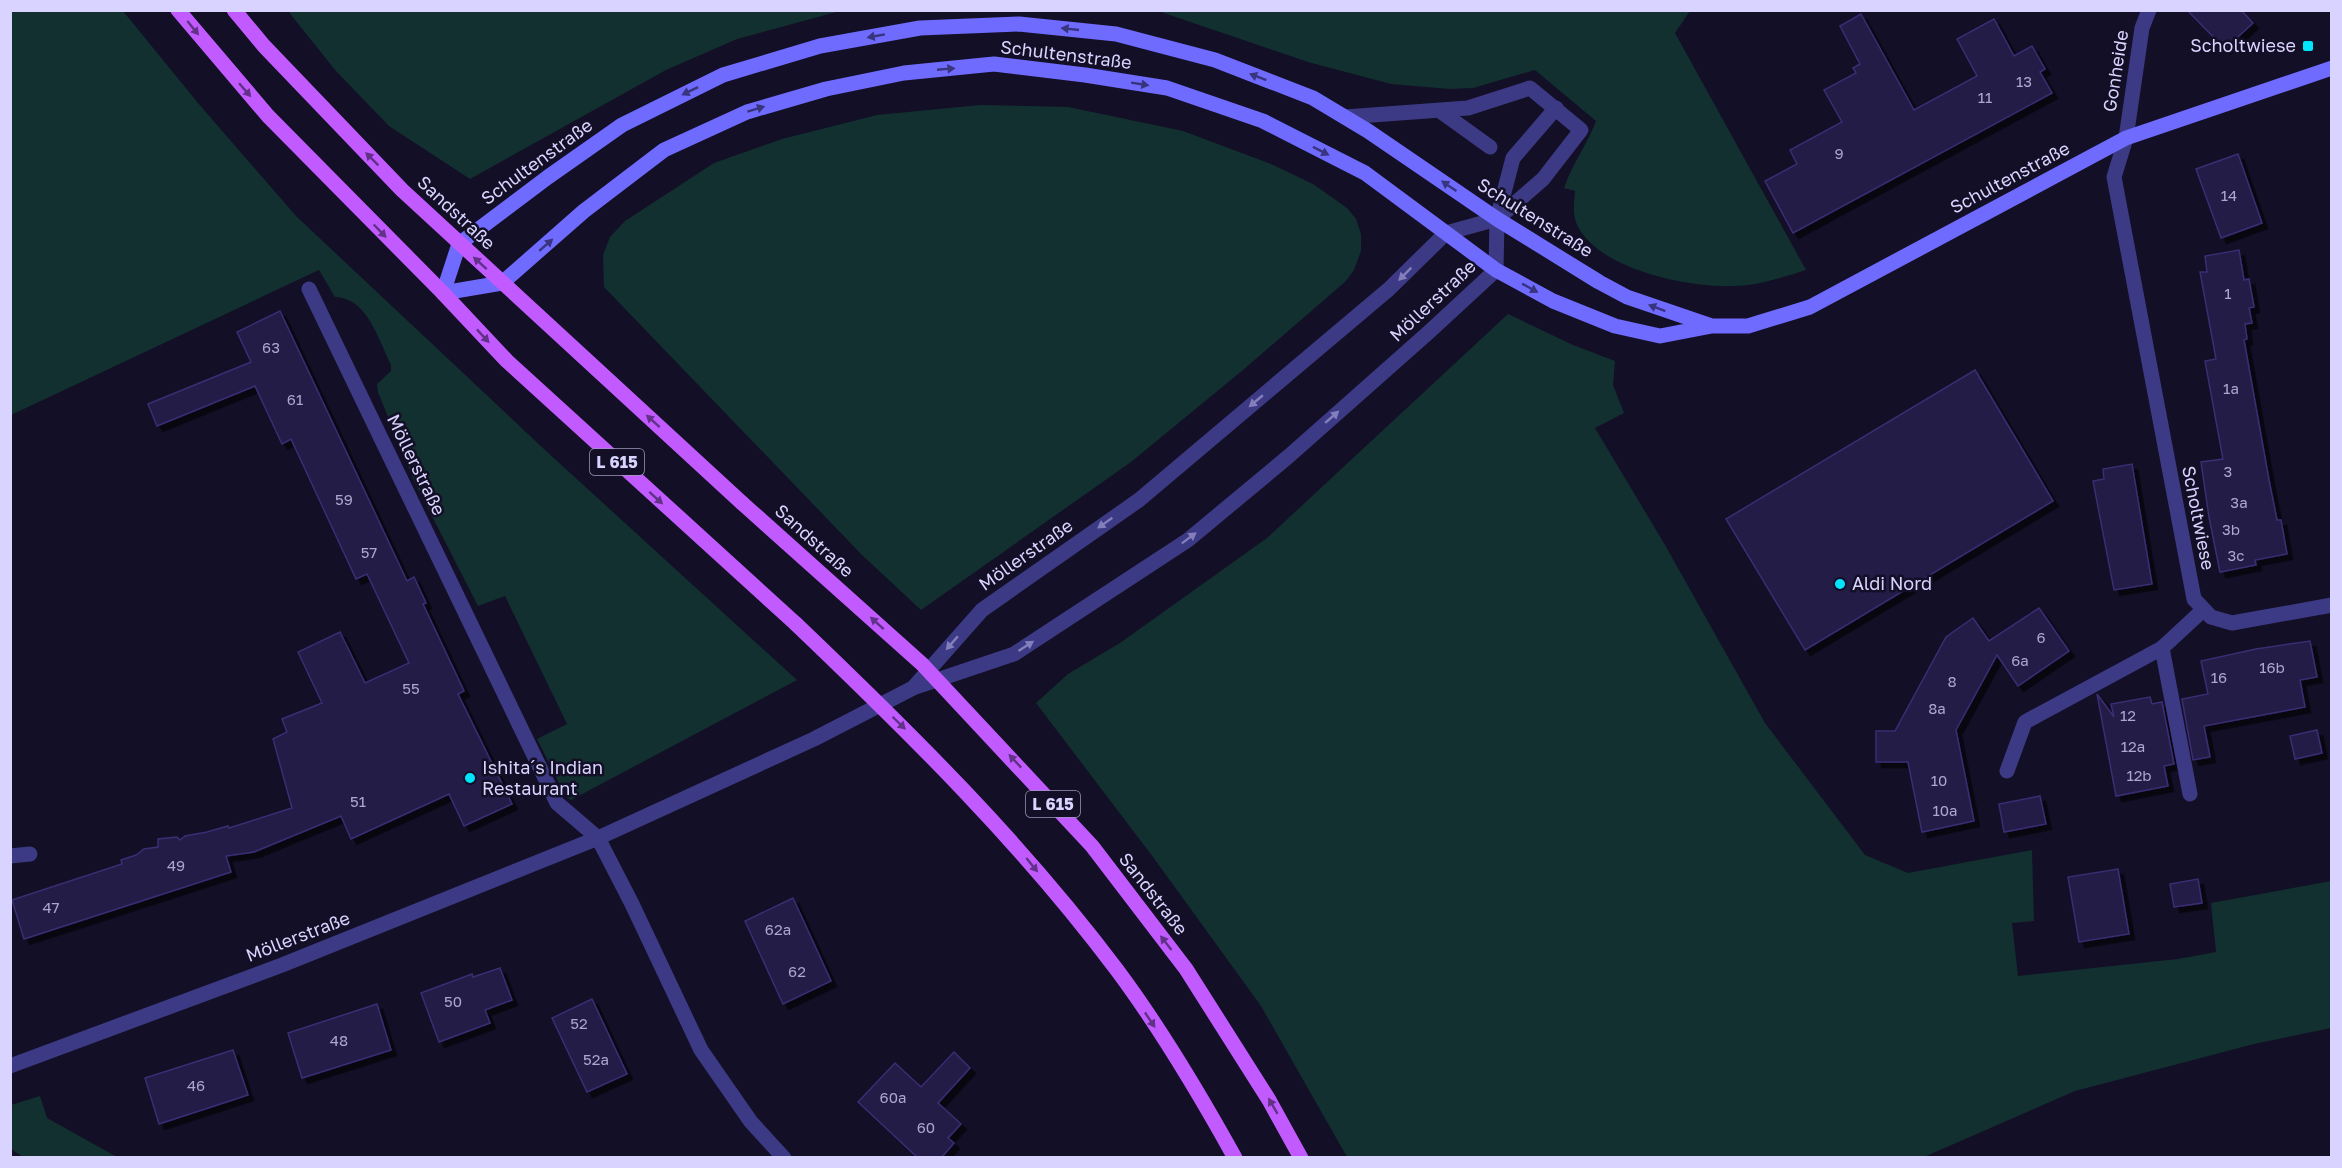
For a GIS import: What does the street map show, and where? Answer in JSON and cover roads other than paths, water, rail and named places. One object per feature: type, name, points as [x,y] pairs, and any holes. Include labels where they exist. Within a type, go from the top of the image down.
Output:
[{"type":"main road","name":"L 615","points":[[178,10],[268,116],[507,361],[796,624],[910,733],[1016,846],[1117,970],[1193,1084],[1235,1158]]},
{"type":"main road","name":"Sandstraße","points":[[234,10],[341,129],[459,244],[922,664],[1092,846],[1186,969],[1269,1100],[1302,1158]]},
{"type":"main road","name":"Schultenstraße","points":[[459,244],[622,125],[723,75],[820,46],[920,28],[1019,24],[1116,34],[1215,60],[1313,98],[1497,219],[1627,297],[1713,326]]},
{"type":"main road","name":"Schultenstraße","points":[[502,283],[584,211],[664,150],[747,112],[826,89],[904,73],[994,64],[1167,88],[1263,121],[1365,173],[1496,270],[1553,301],[1615,326],[1660,336],[1713,326],[1748,326],[1810,307],[2126,138],[2331,68]]},
{"type":"main road","points":[[459,244],[443,294],[502,283]]},
{"type":"street","name":"Gonheide","points":[[2126,138],[2142,28],[2149,10]]},
{"type":"street","points":[[1345,117],[1468,108],[1530,88],[1581,130],[1543,179],[1497,219]]},
{"type":"street","points":[[1497,219],[1514,158],[1556,108]]},
{"type":"street","points":[[1440,111],[1490,147]]},
{"type":"street","name":"Scholtwiese","points":[[2126,138],[2114,177],[2194,599],[2203,610]]},
{"type":"street","name":"Möllerstraße","points":[[10,1066],[282,964],[598,838],[814,739],[913,688],[1014,654],[1188,540],[1289,456],[1429,332],[1496,270],[1497,219],[1446,233],[1389,289],[1139,500],[982,610],[913,688]]},
{"type":"street","name":"Möllerstraße","points":[[309,289],[557,803],[598,838],[701,1050],[750,1122],[784,1158]]},
{"type":"street","points":[[2007,771],[2025,722],[2162,648],[2203,610],[2211,617],[2232,623],[2331,605]]},
{"type":"street","points":[[2162,648],[2190,794]]},
{"type":"street","points":[[10,856],[30,854]]},
{"type":"place","name":"Scholtwiese","points":[[2308,46]]},
{"type":"place","name":"Aldi Nord","points":[[1840,584]]},
{"type":"place","name":"Ishita´s Indian Restaurant","points":[[470,778]]}]
